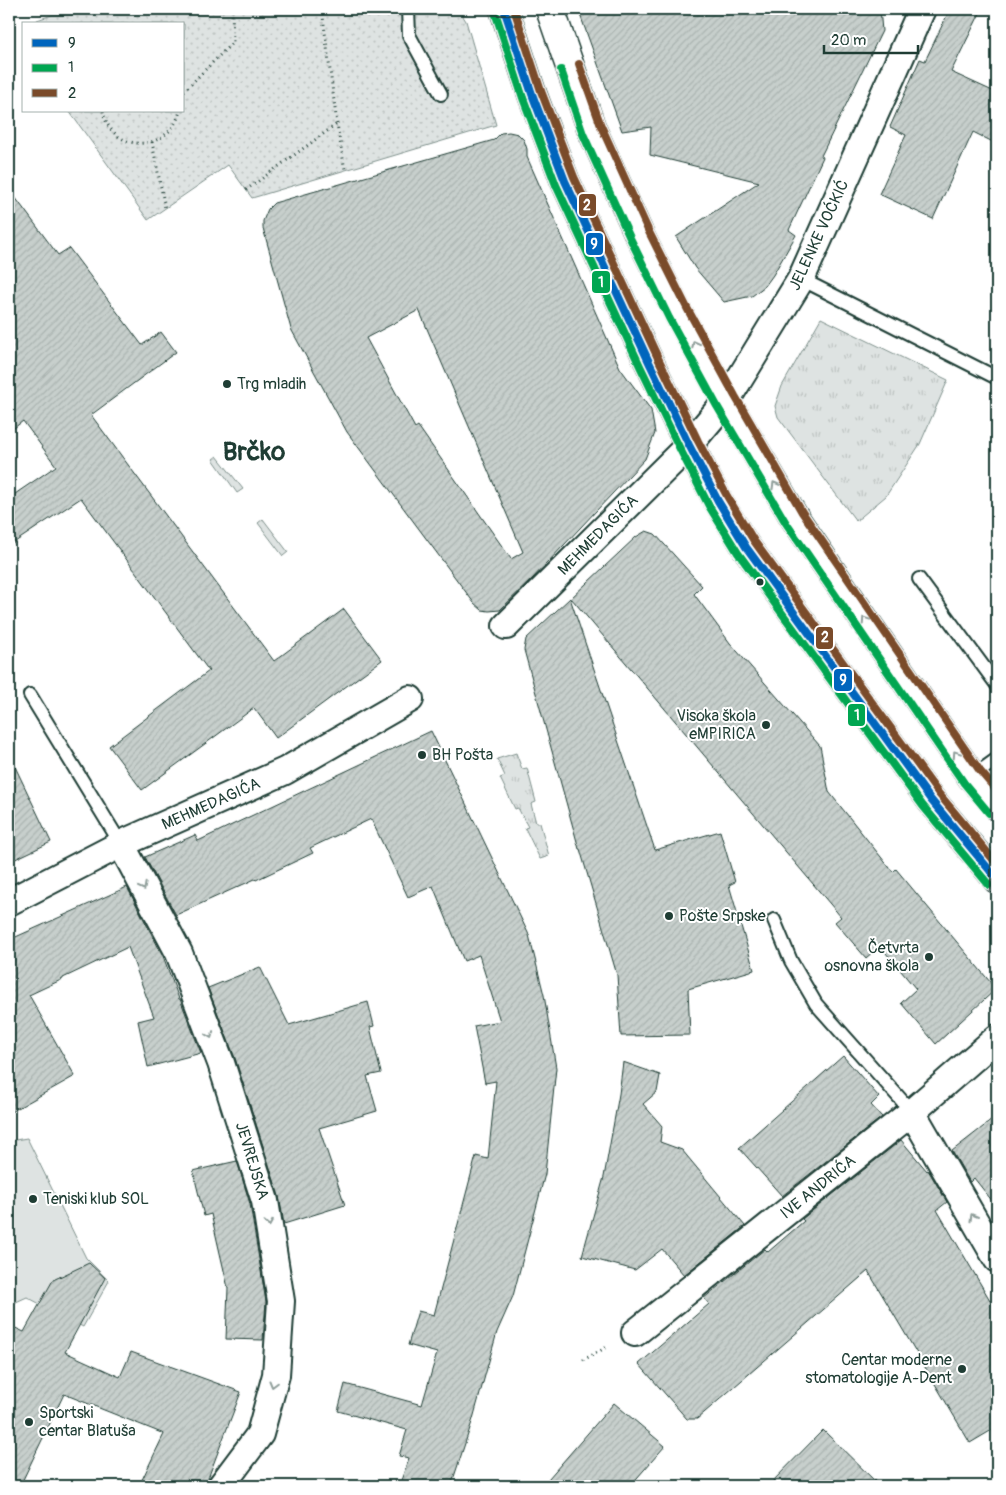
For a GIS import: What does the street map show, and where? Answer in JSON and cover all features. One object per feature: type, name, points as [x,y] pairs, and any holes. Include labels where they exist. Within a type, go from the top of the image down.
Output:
[{"type":"main road","points":[[504,9],[532,94],[564,181],[609,280],[718,501],[746,547],[931,800],[997,879]]},
{"type":"main road","points":[[550,9],[592,130],[678,313],[726,401],[794,517],[972,777],[997,806]]},
{"type":"street","name":"JELENKE VOĆKIĆ","points":[[689,445],[726,401],[801,279],[922,9]]},
{"type":"street","name":"MEHMEDAGIĆA","points":[[506,626],[689,445]]},
{"type":"street","name":"MEHMEDAGIĆA","points":[[9,902],[121,844],[284,771],[410,699]]},
{"type":"street","name":"JEVREJSKA","points":[[121,844],[179,953],[221,1064],[265,1201],[281,1301],[276,1375],[260,1434],[221,1486]]},
{"type":"street","name":"IVE ANDRIĆA","points":[[635,1333],[912,1112],[997,1038]]},
{"type":"street","points":[[912,1112],[997,1259]]},
{"type":"lane","points":[[408,9],[409,35],[441,94]]},
{"type":"lane","points":[[801,279],[997,378]]},
{"type":"lane","points":[[920,579],[997,685]]},
{"type":"lane","points":[[30,695],[121,844]]},
{"type":"lane","points":[[972,777],[997,759]]},
{"type":"lane","points":[[774,920],[791,961],[816,1004],[912,1112]]},
{"type":"path","points":[[185,90],[233,42],[232,9]]},
{"type":"path","points":[[322,9],[345,170]]},
{"type":"path","points":[[103,112],[112,131],[124,139],[138,143],[152,142],[163,138],[172,130],[178,120],[180,112]]},
{"type":"path","points":[[246,190],[337,124]]},
{"type":"path","points":[[152,142],[165,208]]},
{"type":"green space","points":[[301,9],[459,10],[466,21],[496,125],[252,198],[228,165],[148,220],[70,112],[185,112],[185,22],[38,22],[37,20],[52,15]]},
{"type":"green space","points":[[821,318],[948,380],[920,444],[886,496],[856,521],[778,417],[775,406],[782,386]]},
{"type":"green space","points":[[217,456],[243,489],[237,493],[213,459]]},
{"type":"green space","points":[[263,519],[288,552],[283,556],[258,523]]},
{"type":"green space","points":[[516,753],[522,769],[527,768],[536,802],[531,804],[536,823],[540,823],[549,856],[540,859],[525,828],[528,827],[518,808],[515,809],[500,778],[505,776],[497,759]]},
{"type":"green space","name":"Teniski klub SOL","points":[[27,1138],[86,1258],[109,1281],[83,1327],[27,1297],[9,1304],[9,1141]]},
{"type":"building","points":[[578,9],[880,9],[882,31],[821,156],[823,157],[789,230],[796,235],[773,275],[765,286],[752,296],[724,302],[695,268],[676,237],[759,182],[650,155],[651,127],[622,131]]},
{"type":"building","points":[[950,9],[982,9],[951,72],[997,93],[997,144],[973,132],[933,219],[879,194],[906,135],[890,127],[920,59],[925,61]]},
{"type":"building","points":[[501,133],[518,134],[524,140],[527,157],[620,368],[651,410],[655,433],[645,459],[532,579],[500,610],[489,611],[482,610],[474,603],[347,432],[291,329],[263,228],[263,221],[268,209],[274,203],[494,140]],"holes":[[[419,310],[523,552],[511,559],[418,426],[415,428],[366,338]]]},
{"type":"building","points":[[9,189],[58,255],[69,248],[142,345],[161,332],[176,352],[91,415],[274,661],[344,609],[382,660],[276,738],[254,708],[142,790],[109,746],[209,671],[81,498],[9,546],[9,498],[56,466],[23,421],[9,432]]},
{"type":"building","points":[[646,531],[655,534],[702,586],[694,594],[730,643],[820,746],[829,792],[893,872],[896,869],[996,989],[936,1044],[901,1003],[916,989],[880,946],[866,958],[835,922],[841,917],[571,598],[636,537]]},
{"type":"building","points":[[570,598],[655,850],[720,831],[735,882],[729,885],[754,970],[688,989],[690,1035],[621,1036],[617,975],[579,849],[524,650],[526,639]]},
{"type":"building","points":[[431,731],[529,935],[544,995],[556,1068],[545,1174],[513,1296],[497,1332],[473,1419],[451,1486],[399,1486],[409,1458],[399,1456],[407,1430],[338,1411],[345,1384],[422,1405],[437,1353],[408,1345],[418,1311],[434,1315],[476,1156],[488,1159],[496,1081],[485,1083],[474,1026],[500,1021],[479,955],[464,961],[433,886],[408,897],[371,819],[310,848],[313,853],[176,915],[145,857],[195,835],[198,841]]},
{"type":"building","points":[[9,754],[51,842],[9,862]]},
{"type":"building","points":[[127,887],[163,956],[201,1053],[148,1067],[138,1021],[154,1017],[128,947],[29,995],[75,1076],[9,1113],[9,940]]},
{"type":"building","points":[[260,967],[289,1025],[368,1002],[374,1026],[370,1027],[381,1073],[367,1076],[377,1111],[319,1128],[345,1205],[284,1224],[279,1196],[235,1058],[208,988]]},
{"type":"building","points":[[843,1056],[879,1097],[871,1105],[882,1117],[782,1196],[739,1148]]},
{"type":"building","points":[[623,1062],[660,1075],[657,1092],[643,1104],[662,1126],[660,1142],[682,1150],[745,1226],[684,1275],[662,1249],[635,1270],[582,1256],[604,1177]]},
{"type":"building","points":[[997,1116],[997,1207],[974,1178],[970,1182],[952,1151]]},
{"type":"building","points":[[901,1140],[928,1170],[947,1202],[937,1210],[997,1312],[997,1427],[970,1443],[868,1271],[697,1419],[687,1419],[639,1364],[709,1304],[704,1298],[765,1249],[768,1252],[804,1221],[802,1219]]},
{"type":"building","points":[[237,1161],[250,1204],[266,1302],[263,1340],[226,1339],[228,1288],[211,1214],[204,1216],[193,1171]]},
{"type":"building","points":[[89,1263],[105,1278],[65,1352],[120,1377],[131,1352],[241,1392],[205,1486],[139,1486],[164,1434],[64,1394],[20,1486],[9,1486],[9,1325],[24,1332],[53,1280]]},
{"type":"building","points":[[614,1403],[665,1446],[630,1486],[542,1486]]},
{"type":"building","points":[[823,1430],[880,1486],[768,1486]]},
{"type":"transit line","name":"9","points":[[504,9],[532,94],[565,181],[649,362],[718,501],[746,547],[931,800],[997,879]]},
{"type":"transit line","name":"2","points":[[514,9],[541,91],[574,177],[658,358],[727,496],[754,541],[939,794],[997,864]]},
{"type":"transit line","name":"1","points":[[495,12],[523,98],[556,185],[640,366],[709,506],[738,553],[923,806],[989,885]]},
{"type":"transit line","name":"2","points":[[579,64],[601,126],[648,230],[687,308],[735,396],[802,512],[980,771],[997,791]]},
{"type":"transit line","name":"1","points":[[561,70],[583,134],[630,238],[669,318],[717,406],[786,523],[964,783],[989,813]]},
{"type":"place","name":"Trg mladih","points":[[227,384]]},
{"type":"place","name":"Visoka škola eMPIRICA","points":[[766,725]]},
{"type":"place","name":"BH Pošta","points":[[422,755]]},
{"type":"place","name":"Pošte Srpske","points":[[669,916]]},
{"type":"place","name":"Četvrta osnovna škola","points":[[929,957]]},
{"type":"place","name":"Teniski klub SOL","points":[[33,1199]]},
{"type":"place","name":"Centar moderne stomatologije A-Dent","points":[[962,1369]]},
{"type":"place","name":"Sportski centar Blatuša","points":[[29,1422]]},
{"type":"district","name":"Brčko","points":[[254,452]]}]
